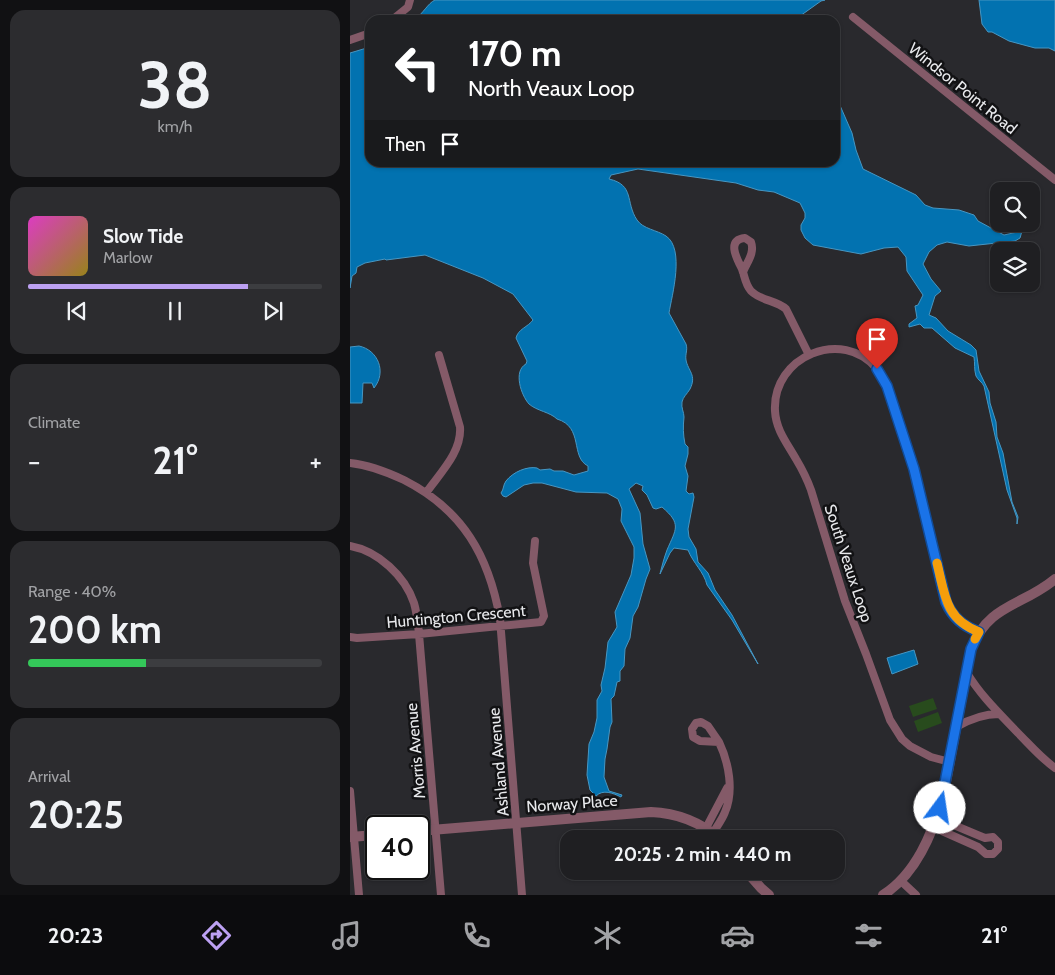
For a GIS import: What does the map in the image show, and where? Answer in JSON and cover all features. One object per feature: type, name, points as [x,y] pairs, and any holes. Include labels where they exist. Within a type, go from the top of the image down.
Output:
[{"type":"street","points":[[398,15],[408,7],[410,0]]},
{"type":"street","name":"Windsor Point Road","points":[[853,17],[1055,180]]},
{"type":"street","points":[[350,40],[365,35]]},
{"type":"street","points":[[743,272],[743,277],[748,286],[757,296],[775,302],[786,309],[809,355],[828,350],[856,353],[872,364],[884,379],[914,469],[946,602],[955,618],[969,628],[979,632]]},
{"type":"street","points":[[426,493],[454,454],[460,434],[460,427],[438,355]]},
{"type":"street","name":"South Veaux Loop","points":[[809,355],[791,367],[780,382],[775,400],[775,411],[780,432],[804,473],[811,490],[844,601],[890,720],[902,739],[910,746],[931,757],[950,762]]},
{"type":"street","name":"Ashland Avenue","points":[[350,463],[382,470],[426,493],[454,516],[476,546],[484,562],[496,593],[500,627],[522,895]]},
{"type":"street","name":"Huntington Crescent","points":[[350,637],[419,634],[540,622],[544,618],[533,563],[535,541]]},
{"type":"street","name":"Morris Avenue","points":[[350,546],[375,555],[385,563],[401,580],[414,602],[419,634],[441,895]]},
{"type":"street","points":[[883,895],[901,881],[915,863],[935,822],[943,798],[971,649],[979,632],[1000,611],[1031,596],[1055,579]]},
{"type":"street","points":[[967,673],[983,696],[999,714],[1034,750],[1055,768]]},
{"type":"street","points":[[956,727],[979,716],[999,714]]},
{"type":"street","points":[[714,830],[728,784],[727,763],[719,742]]},
{"type":"street","points":[[350,791],[352,837],[359,895]]},
{"type":"street","name":"Norway Place","points":[[430,830],[651,812],[676,815],[708,830]]},
{"type":"street","points":[[935,822],[985,838],[993,837],[999,845],[998,849],[993,854],[989,854],[935,822]]},
{"type":"street","points":[[352,837],[365,836]]},
{"type":"street","points":[[980,848],[982,840],[985,838]]},
{"type":"street","points":[[753,880],[769,895]]},
{"type":"street","points":[[901,881],[916,895]]},
{"type":"green space","points":[[933,698],[937,709],[913,717],[909,706]]},
{"type":"green space","points":[[938,712],[942,723],[918,732],[914,721]]},
{"type":"water","points":[[435,0],[825,0],[801,15],[420,15]]},
{"type":"water","points":[[979,0],[1055,0],[1055,51],[1049,48],[1035,48],[1009,41],[992,32],[988,32],[982,24]]},
{"type":"water","points":[[365,48],[365,167],[840,167],[840,105],[852,133],[863,169],[916,195],[925,205],[933,208],[959,210],[974,215],[978,221],[990,227],[990,232],[998,232],[1004,235],[1022,232],[1020,238],[1015,241],[990,242],[990,244],[969,246],[947,242],[937,245],[929,252],[923,264],[931,279],[941,291],[935,296],[929,315],[936,318],[948,331],[976,350],[979,371],[989,392],[1012,502],[1018,517],[1017,524],[1017,518],[1007,490],[984,386],[975,374],[974,357],[955,348],[932,328],[924,328],[920,324],[909,327],[909,324],[917,318],[915,306],[918,305],[923,295],[907,271],[906,257],[898,247],[884,248],[861,254],[813,245],[805,238],[801,230],[805,213],[800,203],[774,192],[758,190],[736,183],[638,169],[611,175],[609,179],[623,185],[626,190],[637,220],[666,236],[672,242],[675,251],[676,273],[669,313],[686,344],[686,360],[693,380],[682,404],[684,440],[688,447],[685,466],[688,476],[686,491],[689,494],[693,493],[694,497],[688,529],[689,537],[696,549],[698,562],[708,573],[715,590],[732,615],[758,664],[732,620],[707,585],[688,550],[674,548],[660,574],[675,532],[675,523],[662,507],[653,508],[647,495],[642,490],[643,486],[636,483],[629,489],[640,513],[643,544],[650,569],[638,607],[633,616],[630,638],[625,649],[624,666],[620,671],[620,681],[617,682],[614,696],[611,699],[612,722],[605,759],[604,777],[609,791],[622,795],[621,797],[605,792],[596,796],[590,790],[587,775],[589,744],[597,718],[597,700],[602,691],[601,685],[608,642],[617,627],[615,612],[631,575],[634,547],[621,521],[622,509],[618,499],[607,493],[576,492],[542,483],[533,483],[524,485],[506,497],[501,493],[505,482],[509,478],[516,472],[525,469],[550,469],[574,475],[588,471],[588,466],[579,456],[571,428],[529,404],[523,395],[519,377],[522,367],[527,361],[516,338],[519,332],[533,320],[513,294],[483,278],[425,255],[365,263],[357,267],[356,273],[352,276],[350,288],[350,53]]},
{"type":"water","points":[[359,346],[366,348],[376,357],[380,375],[374,388],[372,383],[363,383],[362,403],[350,403],[350,347]]},
{"type":"water","points":[[914,650],[918,664],[892,674],[887,658]]},
{"type":"slow traffic","points":[[937,563],[949,609],[962,624],[979,632],[975,639]]},
{"type":"route","points":[[877,369],[887,386],[914,469],[946,602],[955,618],[962,624],[979,632],[971,649],[940,808]]}]
